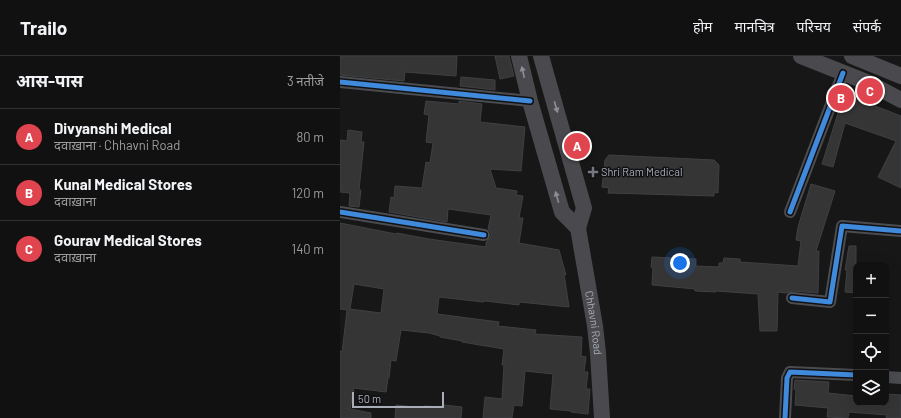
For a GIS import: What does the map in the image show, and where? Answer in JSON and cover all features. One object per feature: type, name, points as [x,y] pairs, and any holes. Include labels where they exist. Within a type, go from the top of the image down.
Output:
[{"type":"main road","points":[[519,56],[530,101],[562,212],[578,228],[584,208],[541,56]]},
{"type":"main road","points":[[801,56],[869,83],[901,100]]},
{"type":"main road","points":[[852,56],[901,76]]},
{"type":"main road","name":"Chhavni Road","points":[[578,228],[596,326],[602,418]]},
{"type":"street","points":[[790,212],[843,73]]},
{"type":"street","points":[[340,82],[530,101]]},
{"type":"street","points":[[340,212],[484,235]]},
{"type":"street","points":[[792,298],[830,302],[842,226],[901,231]]},
{"type":"street","points":[[785,418],[787,378],[790,372],[853,375]]},
{"type":"street","points":[[889,377],[901,378]]},
{"type":"building","points":[[340,56],[457,56],[456,76],[405,72],[404,81],[340,75]]},
{"type":"building","points":[[495,56],[509,56],[514,76],[500,79]]},
{"type":"building","points":[[461,77],[495,80],[495,90],[460,86]]},
{"type":"building","points":[[844,94],[901,116],[901,188],[878,177],[896,141],[845,123],[833,167],[822,164]]},
{"type":"building","points":[[426,101],[459,104],[459,101],[482,104],[480,122],[525,127],[521,171],[490,169],[496,188],[517,191],[516,195],[523,196],[519,218],[523,218],[519,243],[559,250],[566,275],[564,274],[569,307],[519,302],[519,305],[439,297],[437,314],[499,322],[498,326],[536,330],[535,334],[582,337],[581,356],[586,357],[584,372],[588,372],[586,389],[590,389],[588,414],[550,409],[553,374],[525,371],[522,406],[514,405],[512,418],[483,418],[485,397],[502,399],[504,365],[502,365],[504,349],[462,342],[429,333],[401,330],[396,361],[391,360],[386,392],[354,388],[350,409],[371,413],[371,418],[340,418],[340,351],[342,352],[347,310],[340,309],[340,223],[396,234],[486,247],[486,242],[491,237],[491,233],[488,229],[491,215],[448,209],[447,222],[389,212],[391,197],[394,198],[395,186],[422,188],[426,162],[430,163],[433,143],[426,142],[429,115],[424,114]],"holes":[[[354,284],[384,289],[381,313],[350,309]]]},
{"type":"building","points":[[348,130],[362,132],[361,142],[364,142],[359,190],[361,190],[359,207],[349,206],[350,193],[340,192],[340,140],[347,141]]},
{"type":"building","points":[[609,155],[714,160],[719,165],[718,193],[714,192],[714,196],[608,193],[609,188],[602,187],[605,160]]},
{"type":"building","points":[[811,184],[835,191],[816,251],[819,251],[818,293],[793,291],[786,293],[778,292],[777,331],[760,331],[758,294],[695,291],[695,289],[652,285],[652,257],[696,259],[696,266],[719,267],[719,263],[723,263],[724,258],[740,259],[740,262],[798,266],[801,241],[796,240],[798,227]]},
{"type":"building","points":[[849,246],[856,246],[856,262],[853,262],[853,293],[845,292],[847,270],[845,270]]},
{"type":"building","points":[[795,380],[829,382],[828,393],[853,396],[853,406],[889,406],[889,394],[901,395],[901,418],[886,418],[887,415],[849,412],[848,418],[827,417],[828,408],[795,405],[796,390],[794,389]]},
{"type":"building","points":[[396,405],[424,408],[424,406],[444,407],[444,405],[462,407],[461,418],[395,418]]},
{"type":"cycle path","points":[[790,212],[843,73]]},
{"type":"cycle path","points":[[340,82],[530,101]]},
{"type":"cycle path","points":[[340,212],[484,235]]},
{"type":"cycle path","points":[[792,298],[830,302],[842,226],[901,231]]},
{"type":"cycle path","points":[[785,418],[787,378],[790,372],[853,375]]},
{"type":"place","name":"Gourav Medical Stores","points":[[870,91]]},
{"type":"place","name":"Kunal Medical Stores","points":[[841,98]]},
{"type":"place","name":"Divyanshi Medical","points":[[577,146]]},
{"type":"place","name":"Shri Ram Medical","points":[[593,172]]}]
